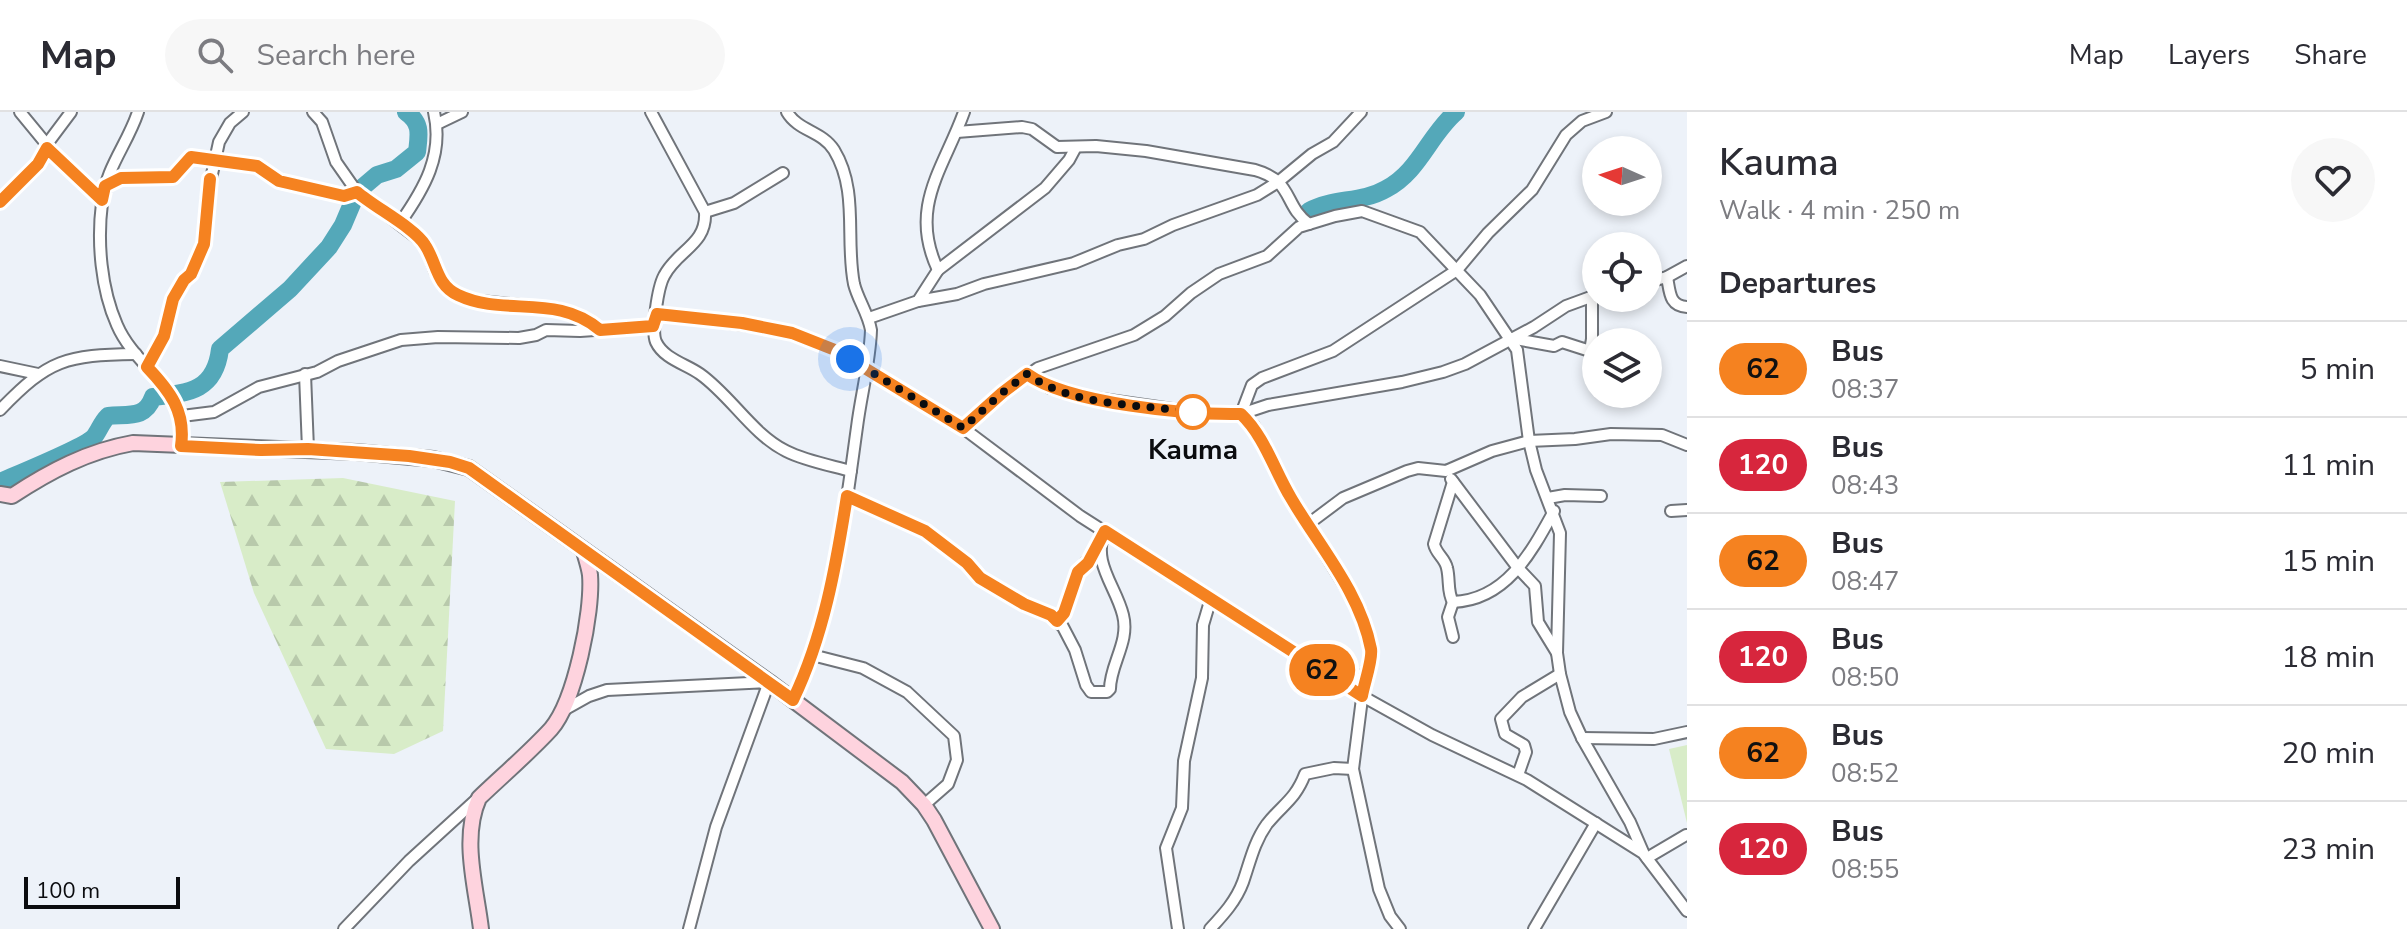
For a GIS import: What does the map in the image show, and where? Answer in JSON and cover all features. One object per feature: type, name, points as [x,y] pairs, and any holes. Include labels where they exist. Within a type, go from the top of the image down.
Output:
[{"type":"street","points":[[20,112],[47,148],[102,200]]},
{"type":"street","points":[[0,202],[38,164],[71,112]]},
{"type":"street","points":[[138,112],[128,138],[109,169],[102,200],[100,248],[116,324],[182,416],[181,446]]},
{"type":"street","points":[[147,367],[164,336],[173,299],[191,274],[204,244],[207,197],[219,142],[230,123],[243,112]]},
{"type":"street","points":[[313,112],[322,122],[336,162],[357,192],[425,244],[435,271],[454,294],[471,300],[560,309],[591,322],[600,330]]},
{"type":"street","points":[[400,223],[427,179],[438,138],[434,112]]},
{"type":"street","points":[[437,124],[462,112]]},
{"type":"street","points":[[651,112],[705,212],[706,226],[700,237],[663,277],[653,326],[656,342],[665,353],[699,373],[770,440],[802,457],[851,471]]},
{"type":"street","points":[[787,112],[800,126],[829,143],[841,165],[849,190],[852,271],[855,288],[869,318],[870,343],[830,595],[812,655],[793,700]]},
{"type":"street","points":[[938,270],[927,234],[928,208],[935,176],[964,112]]},
{"type":"street","points":[[869,318],[918,301],[957,294],[984,284],[1074,263],[1231,205],[1278,182],[1312,154],[1333,142],[1361,112]]},
{"type":"street","points":[[1241,414],[1252,385],[1262,378],[1333,351],[1457,270],[1488,233],[1532,190],[1566,135],[1582,121],[1606,112]]},
{"type":"street","points":[[957,132],[1022,127],[1032,129],[1057,147],[1118,148],[1255,170],[1273,175],[1300,217],[1309,224]]},
{"type":"street","points":[[918,301],[938,270],[1045,188],[1076,147]]},
{"type":"street","points":[[105,186],[121,178],[173,177],[191,157],[257,166],[279,181],[344,196],[357,192]]},
{"type":"street","points":[[705,212],[734,203],[783,173]]},
{"type":"street","points":[[963,428],[1027,374],[1134,335],[1165,316],[1219,274],[1267,256],[1299,227],[1362,211],[1420,232],[1489,306],[1517,350],[1529,441],[1536,470],[1560,533],[1557,653],[1570,712],[1630,822],[1645,856],[1687,911]]},
{"type":"street","points":[[1662,278],[1687,266]]},
{"type":"street","points":[[1667,277],[1672,301],[1675,305],[1687,307]]},
{"type":"street","points":[[1027,374],[1050,388],[1088,397],[1214,415],[1241,414],[1281,403],[1443,372],[1465,364],[1566,306],[1582,300]]},
{"type":"street","points":[[1510,338],[1554,346],[1562,342],[1590,351],[1593,312]]},
{"type":"street","points":[[657,314],[777,329],[835,350],[963,428],[1006,463],[1105,531],[1362,696],[1432,735],[1518,775],[1645,856]]},
{"type":"street","points":[[182,416],[214,412],[259,387],[401,340],[519,338],[546,330],[653,326]]},
{"type":"street","points":[[0,410],[38,374],[60,362],[80,357],[136,354]]},
{"type":"street","points":[[0,366],[38,374]]},
{"type":"street","points":[[305,374],[308,449]]},
{"type":"street","points":[[1241,414],[1254,426],[1274,468],[1361,612],[1372,653],[1365,675],[1353,769],[1379,889],[1390,916],[1400,929]]},
{"type":"street","points":[[1307,525],[1343,498],[1407,471],[1418,468],[1446,471],[1492,451],[1529,441],[1611,434],[1662,435],[1687,445]]},
{"type":"street","points":[[0,494],[12,496],[52,470],[116,446],[133,443],[261,450],[308,449],[409,456],[463,465],[487,479],[769,682],[902,782],[924,805],[992,929]]},
{"type":"street","points":[[1446,471],[1518,568],[1535,586],[1538,622],[1557,653]]},
{"type":"street","points":[[1453,482],[1434,544],[1435,551],[1447,567],[1449,598],[1453,602]]},
{"type":"street","points":[[847,496],[925,531],[957,554],[980,578],[1024,604],[1051,615],[1075,650],[1091,692],[1107,692],[1110,689],[1110,677],[1119,660],[1123,642],[1124,616],[1101,561],[1100,543]]},
{"type":"street","points":[[1548,498],[1601,496]]},
{"type":"street","points":[[1671,511],[1687,510]]},
{"type":"street","points":[[1453,602],[1494,591],[1504,585],[1532,552],[1554,511]]},
{"type":"street","points":[[1057,621],[1064,613],[1078,572],[1088,563],[1105,531]]},
{"type":"street","points":[[344,929],[409,861],[551,728],[564,710],[579,657],[589,598],[590,575],[584,551]]},
{"type":"street","points":[[1178,929],[1166,848],[1182,808],[1184,761],[1202,678],[1203,625],[1211,598]]},
{"type":"street","points":[[1453,602],[1448,617],[1453,637]]},
{"type":"street","points":[[812,655],[863,668],[907,692],[954,736],[957,760],[948,784],[924,805]]},
{"type":"street","points":[[1518,775],[1526,752],[1524,745],[1505,734],[1501,719],[1503,714],[1522,697],[1560,674]]},
{"type":"street","points":[[564,710],[607,690],[769,682]]},
{"type":"street","points":[[689,929],[716,827],[769,682]]},
{"type":"street","points":[[1582,738],[1654,739],[1687,732]]},
{"type":"street","points":[[1210,929],[1233,902],[1243,882],[1248,860],[1267,824],[1294,798],[1305,774],[1334,768],[1353,769]]},
{"type":"street","points":[[479,798],[471,823],[470,841],[481,929]]},
{"type":"street","points":[[1534,929],[1596,823]]},
{"type":"street","points":[[1645,856],[1686,835]]},
{"type":"green space","points":[[343,478],[455,501],[443,731],[394,754],[326,749],[254,593],[220,482]]},
{"type":"green space","points":[[1687,745],[1687,823],[1669,749]]},
{"type":"waterway","points":[[0,482],[88,442],[108,416],[141,412],[153,397],[189,391],[206,382],[217,363],[220,349],[290,289],[329,247],[343,225],[357,192],[377,175],[396,169],[417,152],[417,125],[406,112]]},
{"type":"waterway","points":[[1309,211],[1377,193],[1397,182],[1456,112]]},
{"type":"bus line","name":"62","points":[[0,202],[27,177],[47,148],[102,200],[105,186],[121,178],[173,177],[191,157],[257,166],[279,181],[344,196],[357,192],[425,244],[435,271],[454,294],[471,300],[560,309],[591,322],[600,330],[653,326],[657,314],[777,329],[835,350],[963,428],[1027,374],[1050,388],[1088,397],[1214,415],[1241,414],[1254,426],[1291,499],[1361,612],[1372,653],[1362,696],[1105,531],[1088,563],[1078,572],[1064,613],[1057,621],[980,578],[967,563],[925,531],[847,496],[830,595],[819,637],[793,700],[469,468],[409,456],[308,449],[181,446],[182,416],[147,367],[164,336],[173,299],[191,274],[204,244],[210,179]]},
{"type":"place","name":"Kauma","points":[[1193,412]]},
{"type":"route","points":[[850,359],[963,428],[1027,374],[1039,383],[1068,393],[1193,412]]}]
